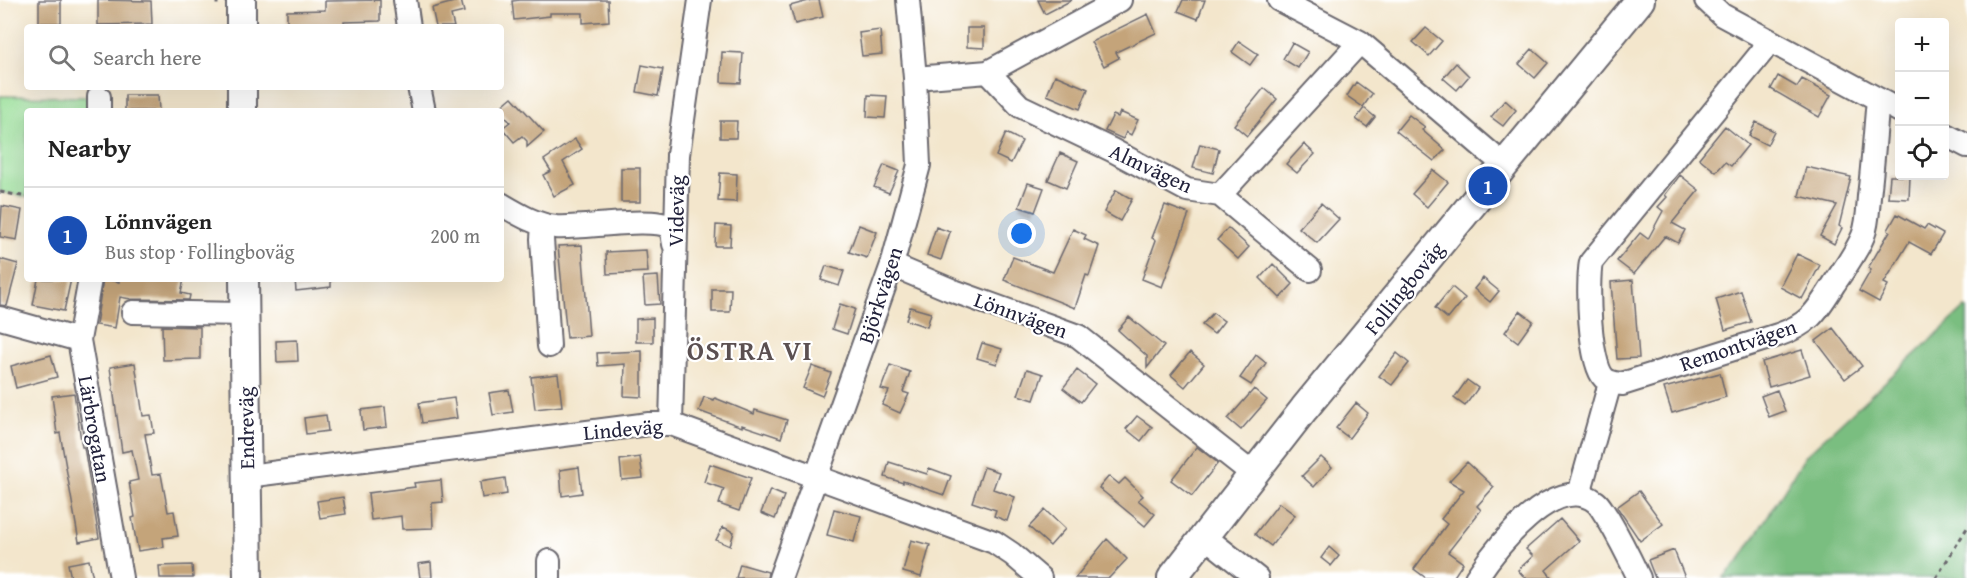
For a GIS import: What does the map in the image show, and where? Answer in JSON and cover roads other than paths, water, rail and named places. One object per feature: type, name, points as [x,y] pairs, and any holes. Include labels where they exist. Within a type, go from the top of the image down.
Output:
[{"type":"main road","points":[[241,0],[241,24]]},
{"type":"main road","name":"Follingboväg","points":[[1172,578],[1253,474],[1640,0]]},
{"type":"main road","points":[[242,90],[242,108]]},
{"type":"main road","name":"Endreväg","points":[[244,282],[248,578]]},
{"type":"street","points":[[405,0],[409,24]]},
{"type":"street","name":"Videväg","points":[[671,424],[678,155],[700,0]]},
{"type":"street","name":"Björkvägen","points":[[780,578],[892,265],[919,165],[908,0]]},
{"type":"street","points":[[915,78],[988,72],[1120,0]]},
{"type":"street","points":[[1279,0],[1360,42],[1504,165]]},
{"type":"street","points":[[1706,0],[1722,15],[1895,109]]},
{"type":"street","points":[[1579,494],[1610,382],[1604,378],[1593,354],[1588,276],[1591,261],[1762,51],[1768,40]]},
{"type":"street","points":[[1220,195],[1360,42]]},
{"type":"street","name":"Almvägen","points":[[988,72],[1020,106],[1112,150],[1187,190],[1220,195],[1310,270]]},
{"type":"street","points":[[420,90],[423,108]]},
{"type":"street","name":"Remontvägen","points":[[1610,382],[1622,384],[1796,329],[1809,320],[1854,254],[1863,236],[1868,210],[1878,99]]},
{"type":"street","points":[[1949,137],[1967,146]]},
{"type":"street","points":[[504,206],[528,219],[556,227],[666,225],[671,227],[675,249]]},
{"type":"street","points":[[543,225],[549,346]]},
{"type":"street","name":"Lönnvägen","points":[[892,265],[951,290],[1078,336],[1253,474]]},
{"type":"street","name":"Lärbrogatan","points":[[90,282],[80,340],[121,578]]},
{"type":"street","points":[[133,312],[244,315]]},
{"type":"street","points":[[0,318],[80,340]]},
{"type":"street","name":"Lindeväg","points":[[247,476],[648,424],[671,424],[994,542],[1040,578]]},
{"type":"street","points":[[1476,578],[1484,565],[1520,523],[1557,499],[1575,493],[1598,503],[1622,542],[1639,578]]},
{"type":"street","points":[[1204,536],[1257,578]]},
{"type":"place","name":"Lönnvägen","points":[[1488,186]]},
{"type":"district","name":"ÖSTRA VI","points":[[750,350]]}]
